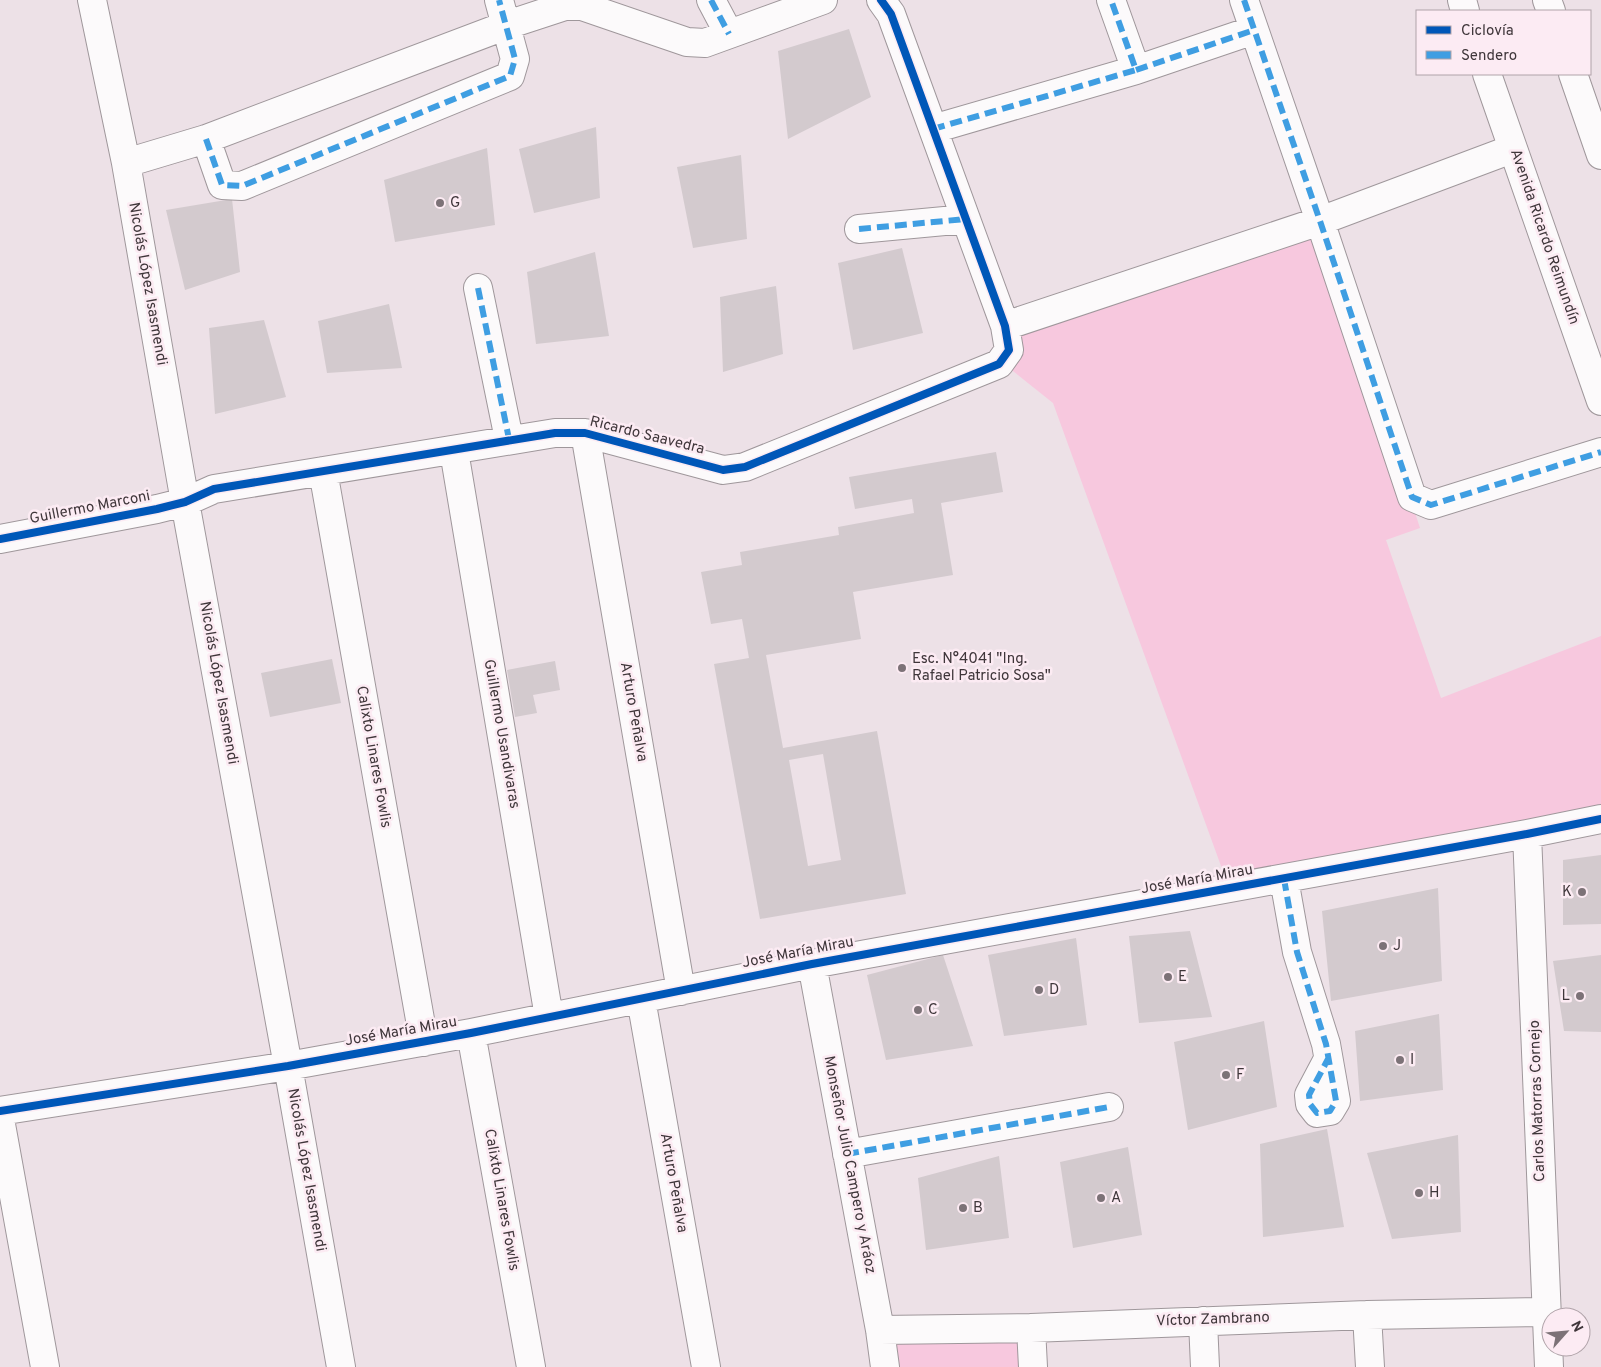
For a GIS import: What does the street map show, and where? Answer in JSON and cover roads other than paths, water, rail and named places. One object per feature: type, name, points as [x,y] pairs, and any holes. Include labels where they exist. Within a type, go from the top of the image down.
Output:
[{"type":"street","name":"Nicolás López Isasmendi","points":[[92,0],[126,164],[185,502],[288,1066],[340,1367]]},
{"type":"street","points":[[712,0],[729,34]]},
{"type":"street","points":[[126,164],[206,139],[503,13],[565,6],[582,6],[687,42],[705,43],[823,0]]},
{"type":"street","points":[[881,0],[891,14],[1005,326],[1320,221],[1512,149]]},
{"type":"street","points":[[1111,0],[1136,70]]},
{"type":"street","points":[[1244,0],[1412,497],[1431,505],[1601,452]]},
{"type":"street","points":[[206,139],[222,185],[242,186],[510,76],[515,59],[503,13]]},
{"type":"street","points":[[933,129],[1136,70],[1254,30]]},
{"type":"street","name":"Avenida Ricardo Reimundín","points":[[1487,75],[1601,401]]},
{"type":"street","points":[[1572,75],[1601,155]]},
{"type":"street","points":[[859,229],[966,219]]},
{"type":"street","points":[[478,288],[509,439]]},
{"type":"street","name":"Ricardo Saavedra","points":[[185,502],[214,489],[454,451],[509,439],[554,433],[585,433],[722,470],[745,467],[999,364],[1009,350],[1005,326]]},
{"type":"street","name":"Arturo Peñalva","points":[[585,433],[680,991]]},
{"type":"street","name":"Guillermo Usandivaras","points":[[454,451],[549,1017]]},
{"type":"street","name":"Calixto Linares Fowlis","points":[[323,471],[424,1042]]},
{"type":"street","name":"Guillermo Marconi","points":[[0,539],[148,511],[185,502]]},
{"type":"street","name":"José María Mirau","points":[[0,1112],[288,1066],[471,1034],[812,964],[1601,819]]},
{"type":"street","name":"Carlos Matorras Cornejo","points":[[1527,834],[1546,1307]]},
{"type":"street","points":[[1284,878],[1297,952],[1326,1044],[1328,1058]]},
{"type":"street","name":"Monseñor Julio Campero y Aráoz","points":[[812,964],[880,1330],[885,1367]]},
{"type":"street","name":"Arturo Peñalva","points":[[641,999],[706,1367]]},
{"type":"street","name":"Calixto Linares Fowlis","points":[[471,1034],[531,1367]]},
{"type":"street","points":[[847,1154],[1109,1107]]},
{"type":"street","points":[[0,1119],[45,1367]]},
{"type":"street","name":"Víctor Zambrano","points":[[880,1330],[1031,1328],[1367,1314],[1541,1312]]},
{"type":"street","points":[[1367,1314],[1370,1367]]},
{"type":"street","points":[[1203,1321],[1205,1367]]},
{"type":"street","points":[[1031,1328],[1033,1367]]},
{"type":"place","name":"G","points":[[440,203]]},
{"type":"place","name":"Esc. N°4041 \"Ing. Rafael Patricio Sosa\"","points":[[902,668]]},
{"type":"place","name":"K","points":[[1582,892]]},
{"type":"place","name":"J","points":[[1383,946]]},
{"type":"place","name":"E","points":[[1168,977]]},
{"type":"place","name":"D","points":[[1039,990]]},
{"type":"place","name":"L","points":[[1580,996]]},
{"type":"place","name":"C","points":[[918,1010]]},
{"type":"place","name":"I","points":[[1400,1060]]},
{"type":"place","name":"F","points":[[1226,1075]]},
{"type":"place","name":"H","points":[[1419,1193]]},
{"type":"place","name":"A","points":[[1101,1198]]},
{"type":"place","name":"B","points":[[963,1208]]}]
